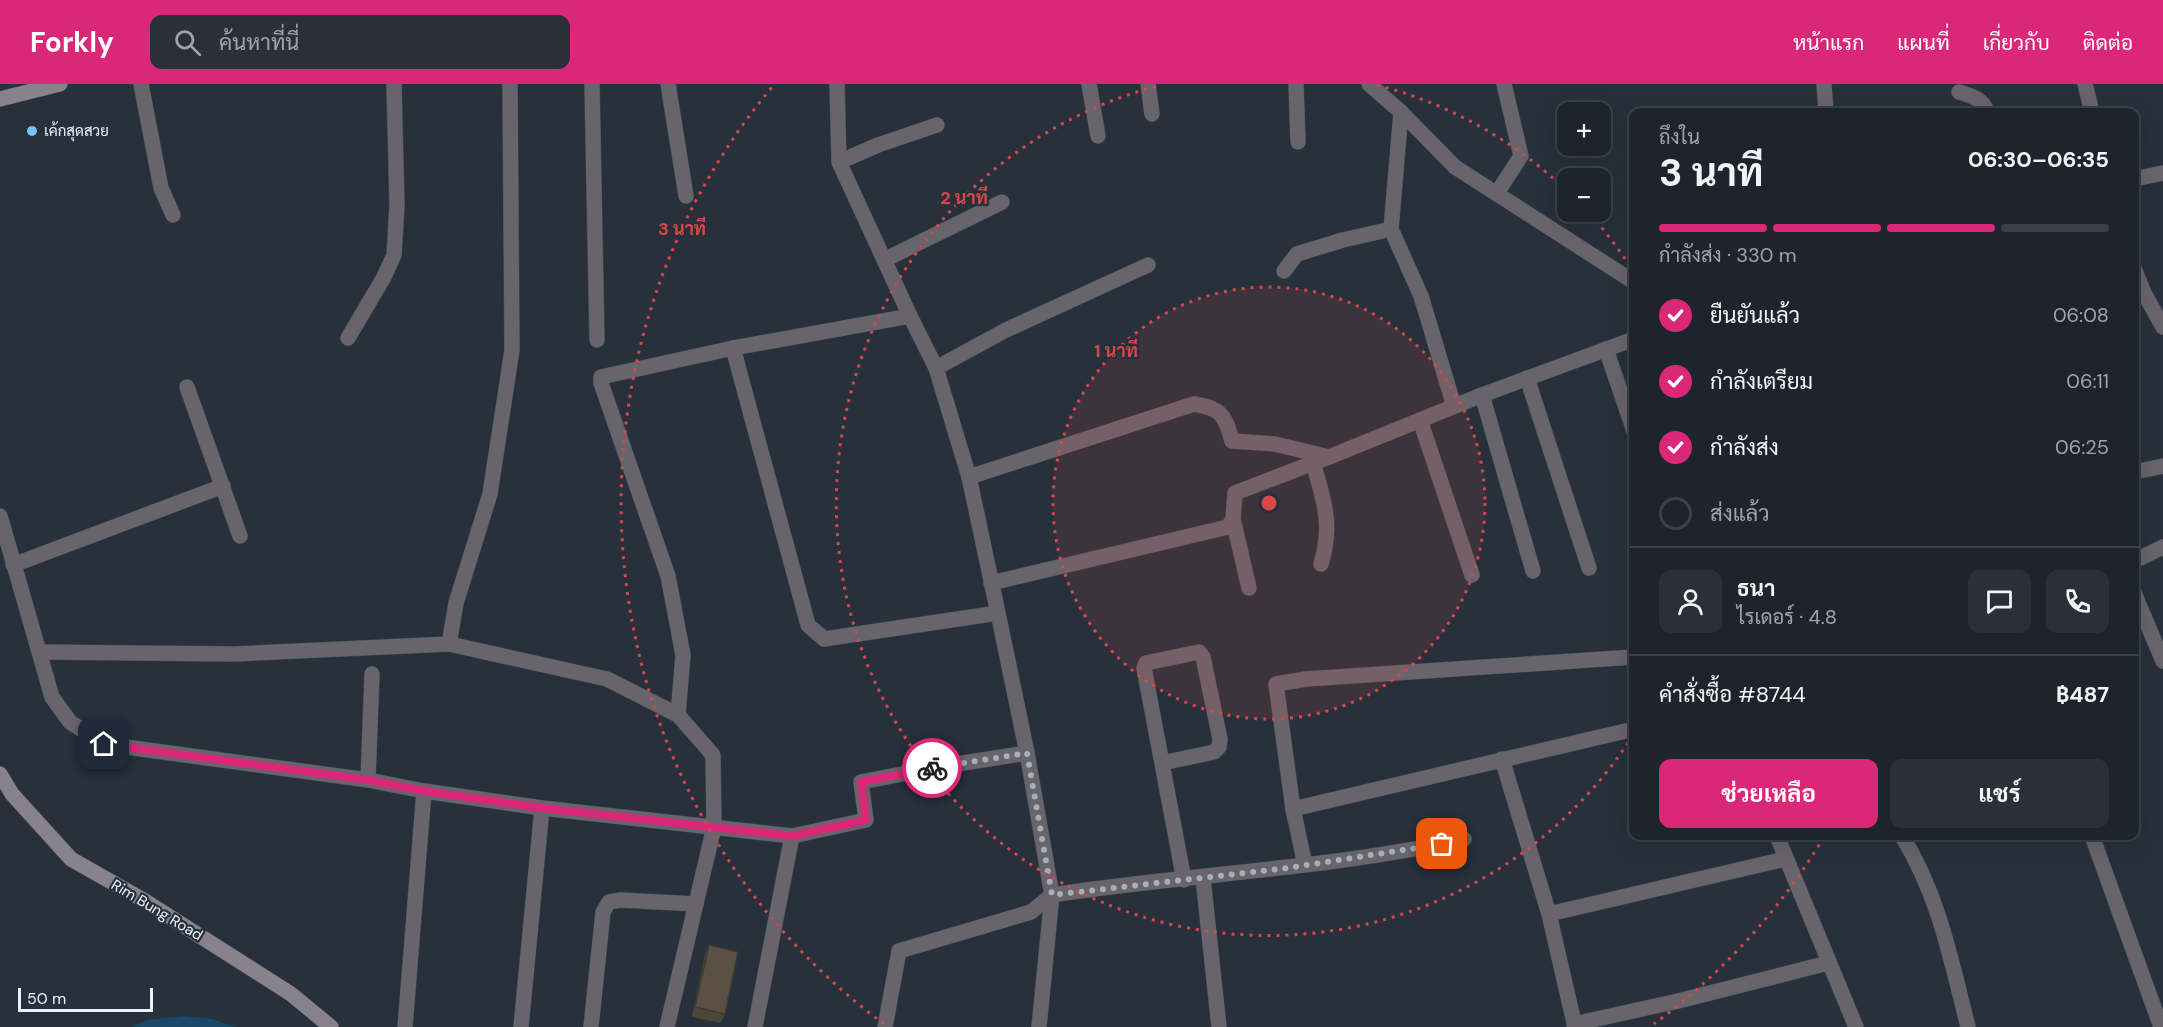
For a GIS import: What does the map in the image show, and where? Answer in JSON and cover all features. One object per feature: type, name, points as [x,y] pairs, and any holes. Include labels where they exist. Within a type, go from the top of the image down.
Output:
[{"type":"main road","points":[[0,99],[53,85]]},
{"type":"main road","name":"Rim Bung Road","points":[[0,774],[12,794],[71,859],[145,901],[291,994],[331,1027]]},
{"type":"street","points":[[141,84],[161,188],[173,215]]},
{"type":"street","points":[[348,338],[384,277],[394,255],[397,205],[394,84]]},
{"type":"street","points":[[449,644],[456,603],[490,494],[512,350],[510,84]]},
{"type":"street","points":[[592,84],[597,340]]},
{"type":"street","points":[[668,84],[686,196]]},
{"type":"street","points":[[837,84],[839,162],[936,368],[969,477],[1027,753],[1052,895],[1039,1027]]},
{"type":"street","points":[[1089,84],[1098,136]]},
{"type":"street","points":[[1148,84],[1152,114]]},
{"type":"street","points":[[1296,84],[1298,142]]},
{"type":"street","points":[[1369,84],[1401,112],[1455,167],[1629,279]]},
{"type":"street","points":[[1497,193],[1521,156],[1504,84]]},
{"type":"street","points":[[1824,84],[1826,108]]},
{"type":"street","points":[[2085,84],[2091,108]]},
{"type":"street","points":[[1959,92],[1976,98],[1985,108]]},
{"type":"street","points":[[1401,112],[1391,229],[1421,296],[1454,406]]},
{"type":"street","points":[[839,162],[878,145],[937,125]]},
{"type":"street","points":[[2139,178],[2163,173]]},
{"type":"street","points":[[884,260],[1002,202]]},
{"type":"street","points":[[1284,271],[1298,254],[1343,240],[1391,229]]},
{"type":"street","points":[[936,368],[1006,330],[1148,265]]},
{"type":"street","points":[[2139,281],[2163,327]]},
{"type":"street","points":[[678,715],[684,655],[668,576],[601,383],[601,377],[605,374],[734,348],[910,316]]},
{"type":"street","points":[[1249,588],[1233,519],[1235,493],[1313,464],[1482,395],[1629,341]]},
{"type":"street","points":[[734,348],[808,625],[824,639],[998,613]]},
{"type":"street","points":[[1606,349],[1629,416]]},
{"type":"street","points":[[1527,378],[1589,568]]},
{"type":"street","points":[[187,387],[240,536]]},
{"type":"street","points":[[1482,395],[1533,571]]},
{"type":"street","points":[[969,477],[1194,404],[1211,407],[1226,419],[1232,441],[1275,444],[1329,457]]},
{"type":"street","points":[[1420,420],[1472,575]]},
{"type":"street","points":[[1313,464],[1327,516],[1326,546],[1321,564]]},
{"type":"street","points":[[2139,471],[2163,466]]},
{"type":"street","points":[[13,565],[222,486]]},
{"type":"street","points":[[0,516],[52,697],[70,722],[104,744],[368,780],[424,791],[542,808],[792,836],[866,820],[861,782],[938,766],[1027,753]]},
{"type":"street","points":[[991,583],[1228,527],[1233,519]]},
{"type":"street","points":[[2139,559],[2163,547]]},
{"type":"street","points":[[2139,605],[2163,661]]},
{"type":"street","points":[[40,652],[234,654],[449,644],[607,679],[678,715],[713,755],[714,827],[667,1027]]},
{"type":"street","points":[[1162,763],[1214,752],[1219,747],[1221,739],[1206,668],[1199,652],[1146,663],[1144,668],[1184,880]]},
{"type":"street","points":[[1305,865],[1293,809],[1276,684],[1318,678],[1629,657]]},
{"type":"street","points":[[368,780],[372,674]]},
{"type":"street","points":[[1293,809],[1629,730]]},
{"type":"street","points":[[1502,759],[1549,915],[1575,1026],[1828,963]]},
{"type":"street","points":[[405,1027],[424,791]]},
{"type":"street","points":[[521,1027],[542,808]]},
{"type":"street","points":[[755,1027],[792,836]]},
{"type":"street","points":[[885,1027],[899,951],[1031,912],[1052,895],[1305,865],[1420,849],[1464,839]]},
{"type":"street","points":[[1778,840],[1856,1027]]},
{"type":"street","points":[[1905,840],[1915,856],[1938,911],[1968,1027]]},
{"type":"street","points":[[2092,840],[2161,1027]]},
{"type":"street","points":[[1549,915],[1785,859]]},
{"type":"street","points":[[1203,878],[1219,1027]]},
{"type":"street","points":[[591,1027],[603,912],[609,902],[621,900],[696,904]]},
{"type":"water","points":[[184,1016],[212,1019],[236,1027],[132,1027],[147,1020]]},
{"type":"building","points":[[709,945],[738,952],[725,1014],[695,1007]]},
{"type":"way so far","points":[[932,768],[1027,753],[1052,895],[1288,868],[1442,844]]},
{"type":"place","name":"เค้กสุดสวย","points":[[32,131]]},
{"type":"route","points":[[104,744],[368,780],[424,791],[542,808],[792,836],[866,820],[861,782],[932,768]]}]
